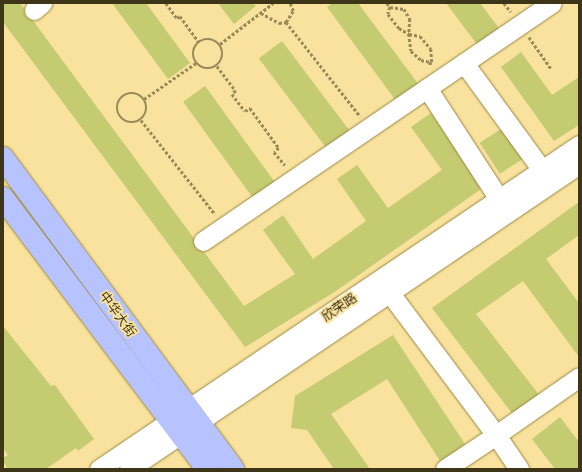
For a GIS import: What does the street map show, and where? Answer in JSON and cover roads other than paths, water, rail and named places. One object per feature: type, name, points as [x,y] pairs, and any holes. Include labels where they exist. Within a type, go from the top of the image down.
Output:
[{"type":"main road","name":"中华大街","points":[[3,158],[184,421],[207,469]]},
{"type":"main road","name":"中华大街","points":[[3,198],[184,421],[233,469]]},
{"type":"street","points":[[203,241],[552,3]]},
{"type":"street","points":[[464,63],[542,170]]},
{"type":"street","points":[[427,88],[499,199]]},
{"type":"street","name":"欣荣路","points":[[129,469],[184,421],[499,199],[579,145]]},
{"type":"street","name":"欣荣路","points":[[98,469],[184,421],[389,292],[579,164]]},
{"type":"street","points":[[389,292],[496,435],[519,469]]},
{"type":"street","points":[[445,469],[579,377]]}]
